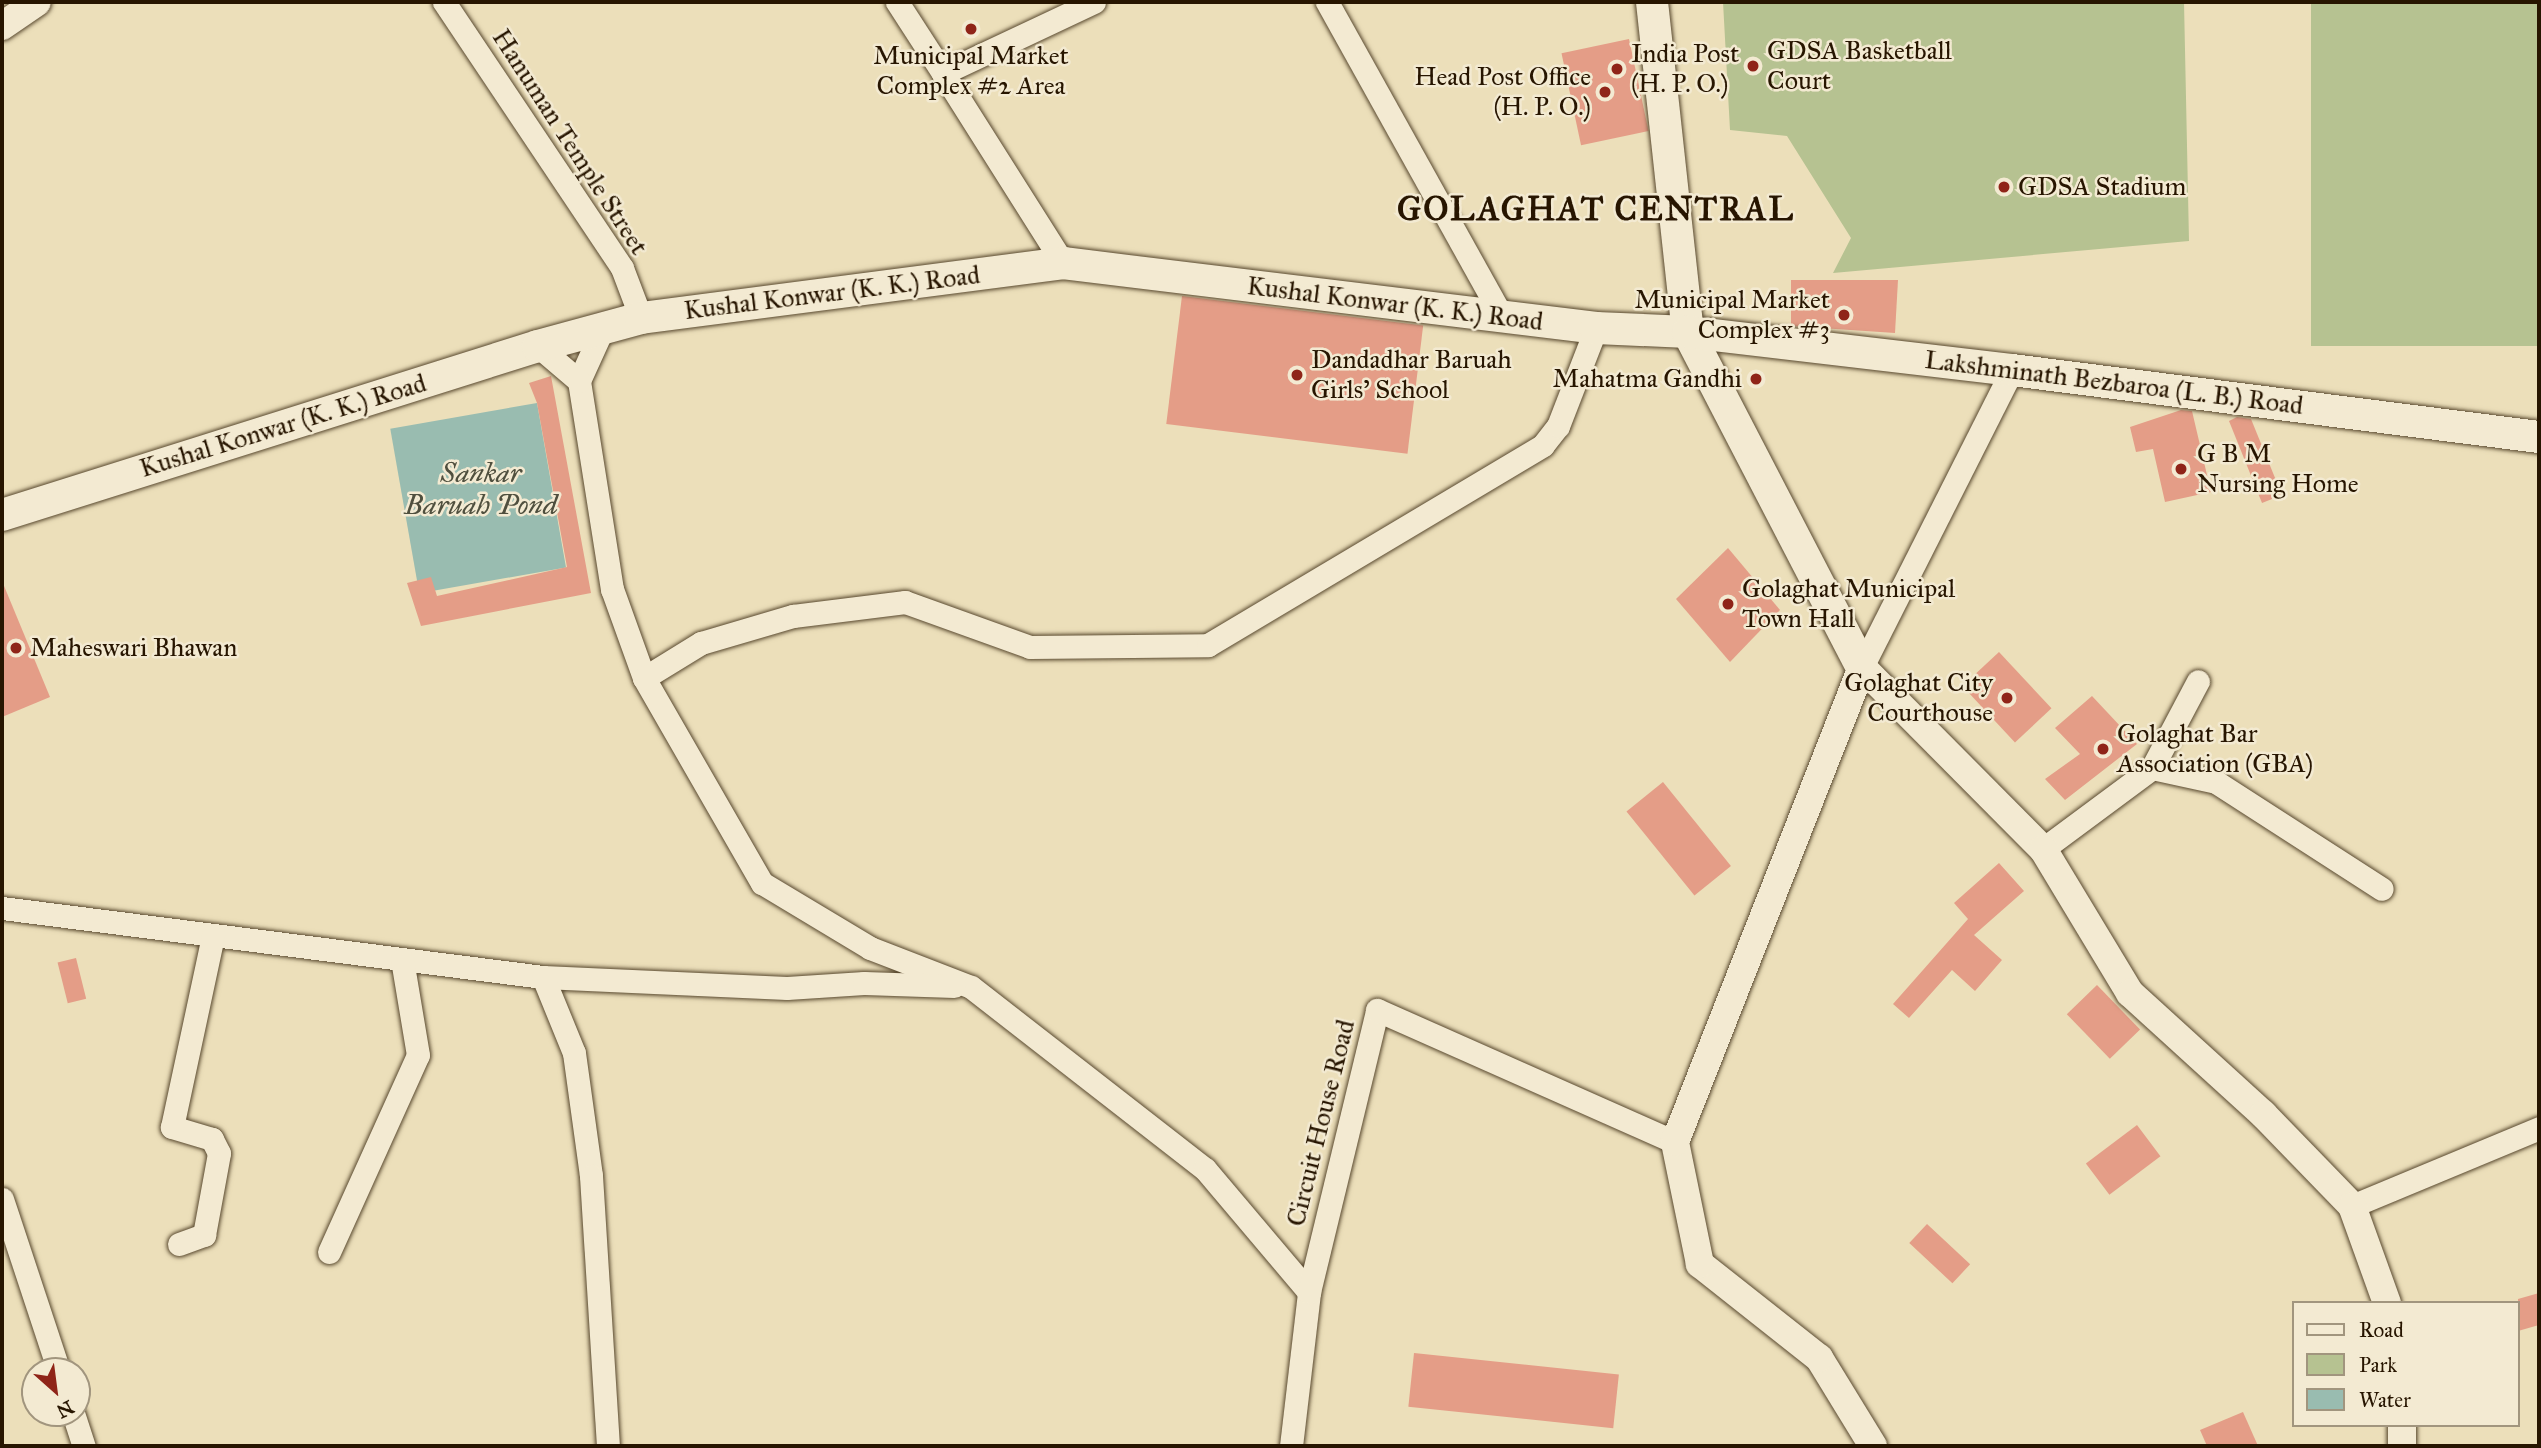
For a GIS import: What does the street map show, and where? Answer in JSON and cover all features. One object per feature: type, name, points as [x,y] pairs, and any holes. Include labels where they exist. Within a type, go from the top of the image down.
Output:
[{"type":"main road","points":[[1652,2],[1688,332],[1862,667]]},
{"type":"main road","name":"Kushal Konwar (K. K.) Road","points":[[2,515],[538,345],[641,318],[1063,263],[1596,328],[1688,332]]},
{"type":"main road","name":"Lakshminath Bezbaroa (L. B.) Road","points":[[1688,332],[2539,437]]},
{"type":"street","points":[[2,26],[37,2]]},
{"type":"street","name":"Hanuman Temple Street","points":[[444,2],[622,268],[641,318]]},
{"type":"street","points":[[897,2],[1063,263]]},
{"type":"street","points":[[943,73],[1094,2]]},
{"type":"street","points":[[1327,2],[1502,317]]},
{"type":"street","points":[[603,328],[579,381],[611,589],[644,678],[762,883],[870,948],[971,987],[1205,1169],[1309,1292]]},
{"type":"street","points":[[644,678],[701,643],[793,616],[905,601],[1030,647],[1209,645],[1543,445],[1558,425],[1596,328]]},
{"type":"street","points":[[538,345],[579,381]]},
{"type":"street","points":[[1873,1446],[1819,1358],[1700,1264],[1675,1142],[1862,667],[2012,370]]},
{"type":"street","points":[[1862,667],[2043,849],[2130,993],[2263,1114],[2352,1206],[2386,1301]]},
{"type":"street","points":[[2043,849],[2152,768],[2198,681]]},
{"type":"street","points":[[2152,768],[2216,782],[2382,889]]},
{"type":"street","points":[[2,908],[543,977],[787,988],[864,983],[971,987]]},
{"type":"street","points":[[179,1244],[204,1235],[219,1153],[212,1139],[172,1127],[213,934]]},
{"type":"street","points":[[329,1252],[418,1055],[402,959]]},
{"type":"street","points":[[543,977],[574,1053],[591,1176],[608,1446]]},
{"type":"street","name":"Circuit House Road","points":[[1291,1446],[1309,1292],[1377,1010],[1675,1142]]},
{"type":"street","points":[[2352,1206],[2539,1128]]},
{"type":"street","points":[[2,1199],[54,1357]]},
{"type":"street","points":[[78,1427],[84,1446]]},
{"type":"street","points":[[2402,1427],[2402,1446]]},
{"type":"green space","name":"GDSA Stadium","points":[[1723,2],[2184,2],[2189,241],[1833,273],[1851,238],[1787,136],[1730,130]]},
{"type":"green space","points":[[2311,2],[2539,2],[2539,346],[2311,346]]},
{"type":"water","name":"Sankar Baruah Pond","points":[[537,403],[566,567],[419,593],[390,429]]},
{"type":"building","name":"Head Post Office (H. P. O.)","points":[[1629,39],[1649,131],[1581,145],[1562,53]]},
{"type":"building","name":"Municipal Market Complex #3","points":[[1791,280],[1898,280],[1895,333],[1791,326]]},
{"type":"building","name":"Dandadhar Baruah Girls' School","points":[[1182,296],[1423,326],[1407,454],[1166,424]]},
{"type":"building","points":[[551,376],[591,593],[421,626],[407,583],[431,577],[437,596],[567,567],[537,403],[529,383]]},
{"type":"building","points":[[2181,410],[2192,411],[2211,492],[2165,502],[2153,449],[2136,452],[2130,427]]},
{"type":"building","points":[[2237,417],[2251,419],[2282,495],[2262,503],[2229,421]]},
{"type":"building","name":"Golaghat Municipal Town Hall","points":[[1728,548],[1780,610],[1730,662],[1676,599]]},
{"type":"building","name":"Maheswari Bhawan","points":[[2,581],[50,697],[2,717]]},
{"type":"building","name":"Golaghat City Courthouse","points":[[1999,652],[2052,708],[2015,742],[1962,686]]},
{"type":"building","name":"Golaghat Bar Association (GBA)","points":[[2092,696],[2137,744],[2065,800],[2045,779],[2080,754],[2055,728]]},
{"type":"building","points":[[1663,782],[1731,866],[1694,896],[1626,812]]},
{"type":"building","points":[[1999,863],[2024,891],[1974,935],[2002,960],[1975,991],[1952,970],[1909,1018],[1893,1004],[1968,919],[1954,903]]},
{"type":"building","points":[[76,958],[86,999],[68,1003],[58,963]]},
{"type":"building","points":[[2097,985],[2140,1030],[2110,1059],[2067,1014]]},
{"type":"building","points":[[2137,1125],[2160,1156],[2109,1195],[2086,1164]]},
{"type":"building","points":[[1927,1224],[1970,1264],[1952,1283],[1909,1243]]},
{"type":"building","points":[[2539,1293],[2539,1325],[2520,1330],[2518,1299]]},
{"type":"building","points":[[1414,1353],[1619,1375],[1613,1428],[1408,1407]]},
{"type":"building","points":[[2243,1412],[2258,1446],[2207,1446],[2200,1430]]},
{"type":"place","name":"Municipal Market Complex #2 Area","points":[[971,29]]},
{"type":"place","name":"GDSA Basketball Court","points":[[1753,66]]},
{"type":"place","name":"India Post (H. P. O.)","points":[[1617,69]]},
{"type":"place","name":"Head Post Office (H. P. O.)","points":[[1605,92]]},
{"type":"place","name":"GDSA Stadium","points":[[2004,187]]},
{"type":"place","name":"Municipal Market Complex #3","points":[[1844,315]]},
{"type":"place","name":"Dandadhar Baruah Girls' School","points":[[1297,375]]},
{"type":"place","name":"Mahatma Gandhi","points":[[1756,379]]},
{"type":"place","name":"G B M Nursing Home","points":[[2181,469]]},
{"type":"place","name":"Golaghat Municipal Town Hall","points":[[1728,604]]},
{"type":"place","name":"Maheswari Bhawan","points":[[16,648]]},
{"type":"place","name":"Golaghat City Courthouse","points":[[2007,698]]},
{"type":"place","name":"Golaghat Bar Association (GBA)","points":[[2103,749]]},
{"type":"district","name":"GOLAGHAT CENTRAL","points":[[1596,210]]}]
